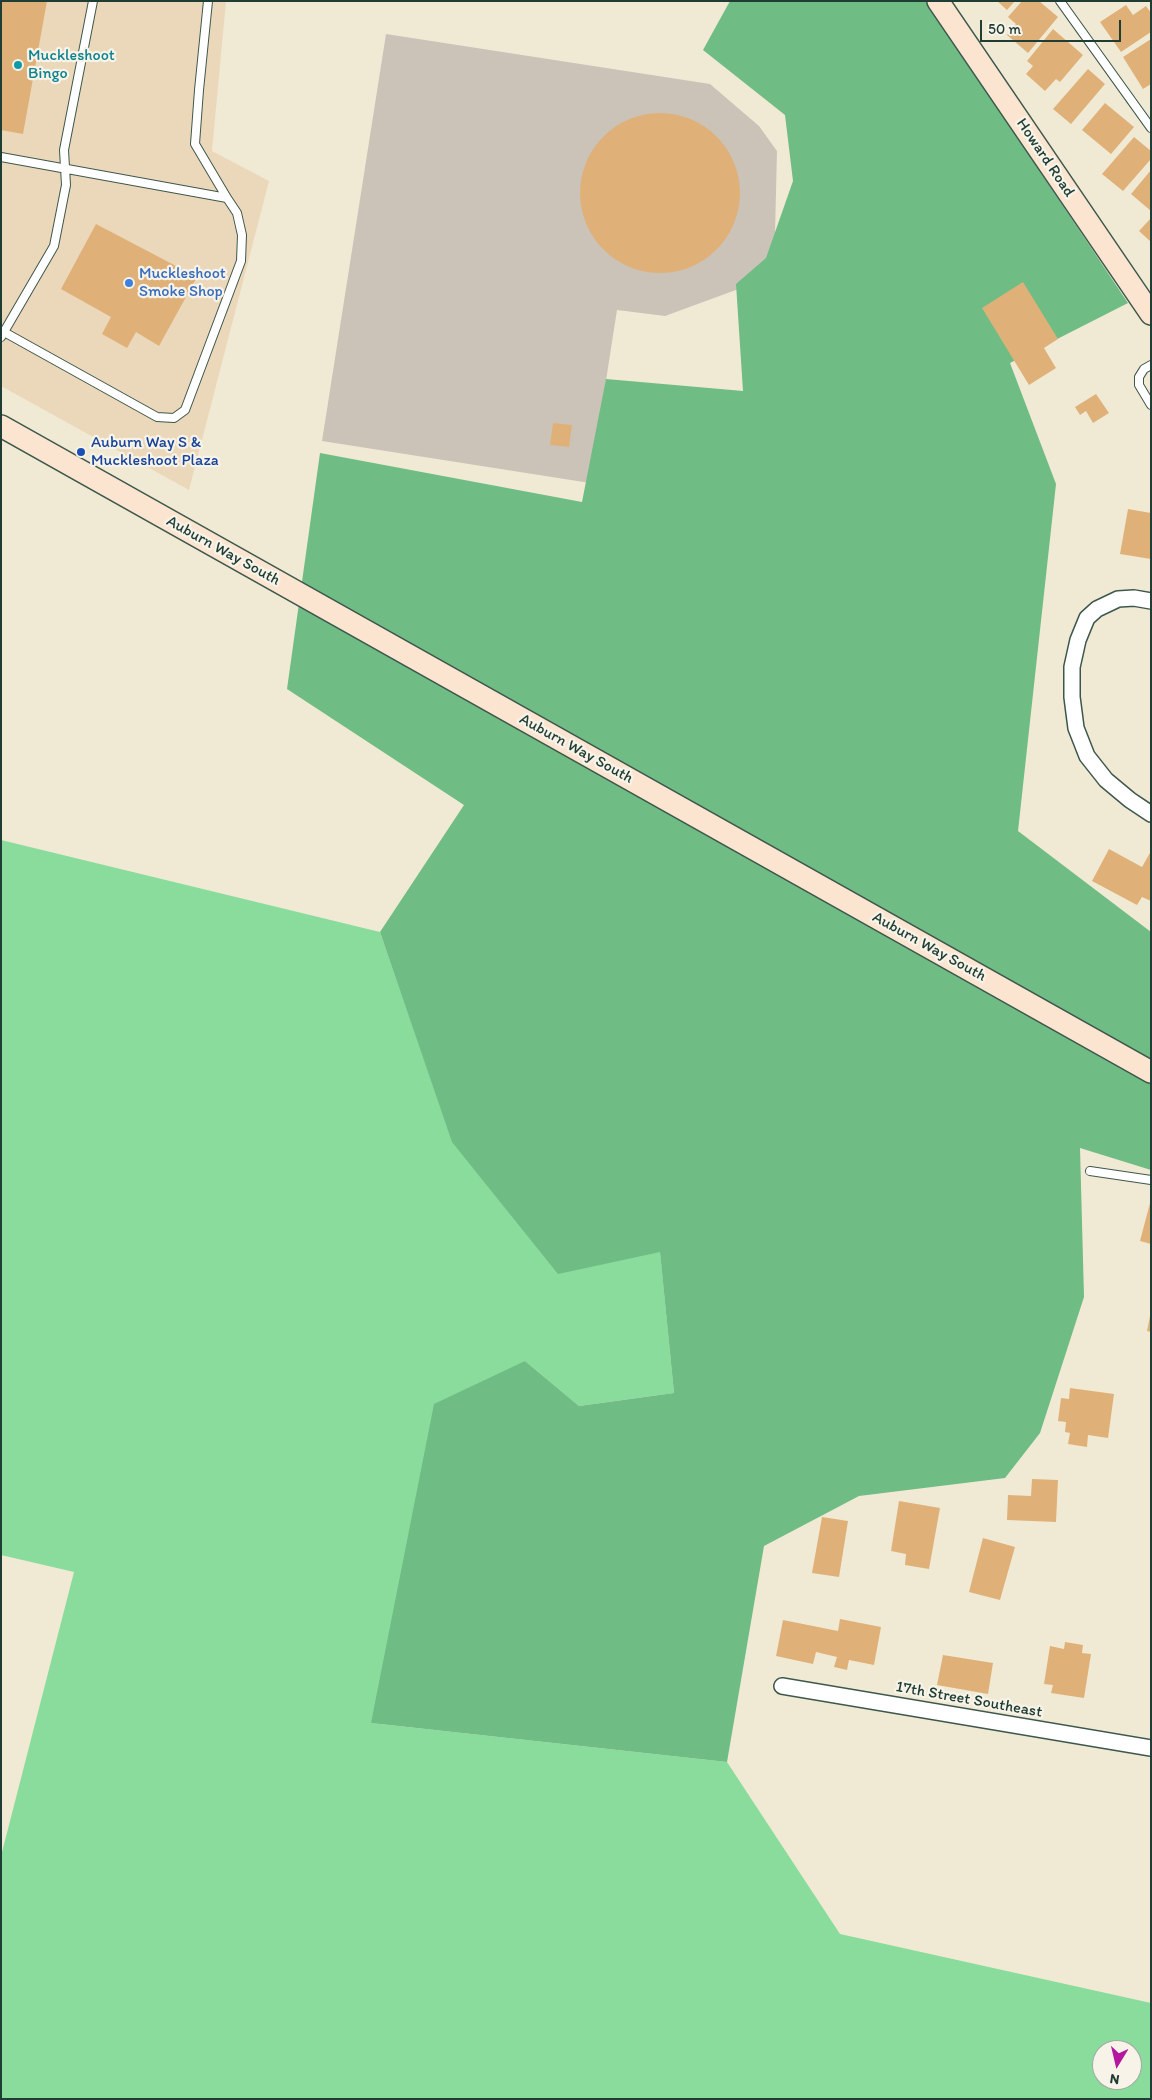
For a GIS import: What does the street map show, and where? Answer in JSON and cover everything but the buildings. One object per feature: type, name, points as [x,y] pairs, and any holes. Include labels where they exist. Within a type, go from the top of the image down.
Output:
[{"type":"main road","name":"Howard Road","points":[[938,1],[1151,314]]},
{"type":"main road","name":"Auburn Way South","points":[[1,426],[1151,1072]]},
{"type":"street","points":[[1151,600],[1118,599],[1097,609],[1086,618],[1078,640],[1072,667],[1072,697],[1076,728],[1087,756],[1106,780],[1151,814]]},
{"type":"street","name":"17th Street Southeast","points":[[782,1686],[1151,1748]]},
{"type":"lane","points":[[93,1],[64,150],[66,185],[54,246],[3,335],[156,417],[174,418],[185,410],[241,261],[242,234],[237,213],[195,144],[208,1]]},
{"type":"lane","points":[[1060,1],[1151,128]]},
{"type":"lane","points":[[1,157],[65,167],[227,198]]},
{"type":"lane","points":[[1151,365],[1144,369],[1139,376],[1139,385],[1151,405]]},
{"type":"lane","points":[[1090,1171],[1151,1180]]},
{"type":"shaded area","points":[[1,1],[226,1],[212,151],[269,181],[189,490],[1,386]]},
{"type":"shaded area","points":[[386,34],[710,84],[759,126],[777,151],[774,276],[665,316],[617,310],[590,483],[322,441]]},
{"type":"green space","points":[[730,1],[926,1],[1128,303],[1010,363],[1056,484],[1018,831],[1151,932],[1151,1170],[1080,1148],[1084,1297],[1040,1433],[1005,1478],[859,1496],[764,1546],[727,1762],[371,1723],[434,1404],[525,1361],[579,1406],[674,1393],[660,1252],[558,1274],[452,1142],[380,932],[464,805],[287,689],[320,453],[582,502],[606,379],[743,391],[736,284],[766,258],[793,181],[785,115],[703,50]]},
{"type":"green space","points":[[1,840],[380,932],[453,1142],[660,1251],[674,1393],[579,1406],[525,1361],[371,1723],[727,1762],[840,1934],[1151,2003],[1151,2099],[1,2099],[1,1856],[74,1572],[1,1555]]},
{"type":"place","name":"Muckleshoot Bingo","points":[[18,65]]},
{"type":"place","name":"Muckleshoot Smoke Shop","points":[[129,283]]},
{"type":"place","name":"Auburn Way S & Muckleshoot Plaza","points":[[81,452]]}]
